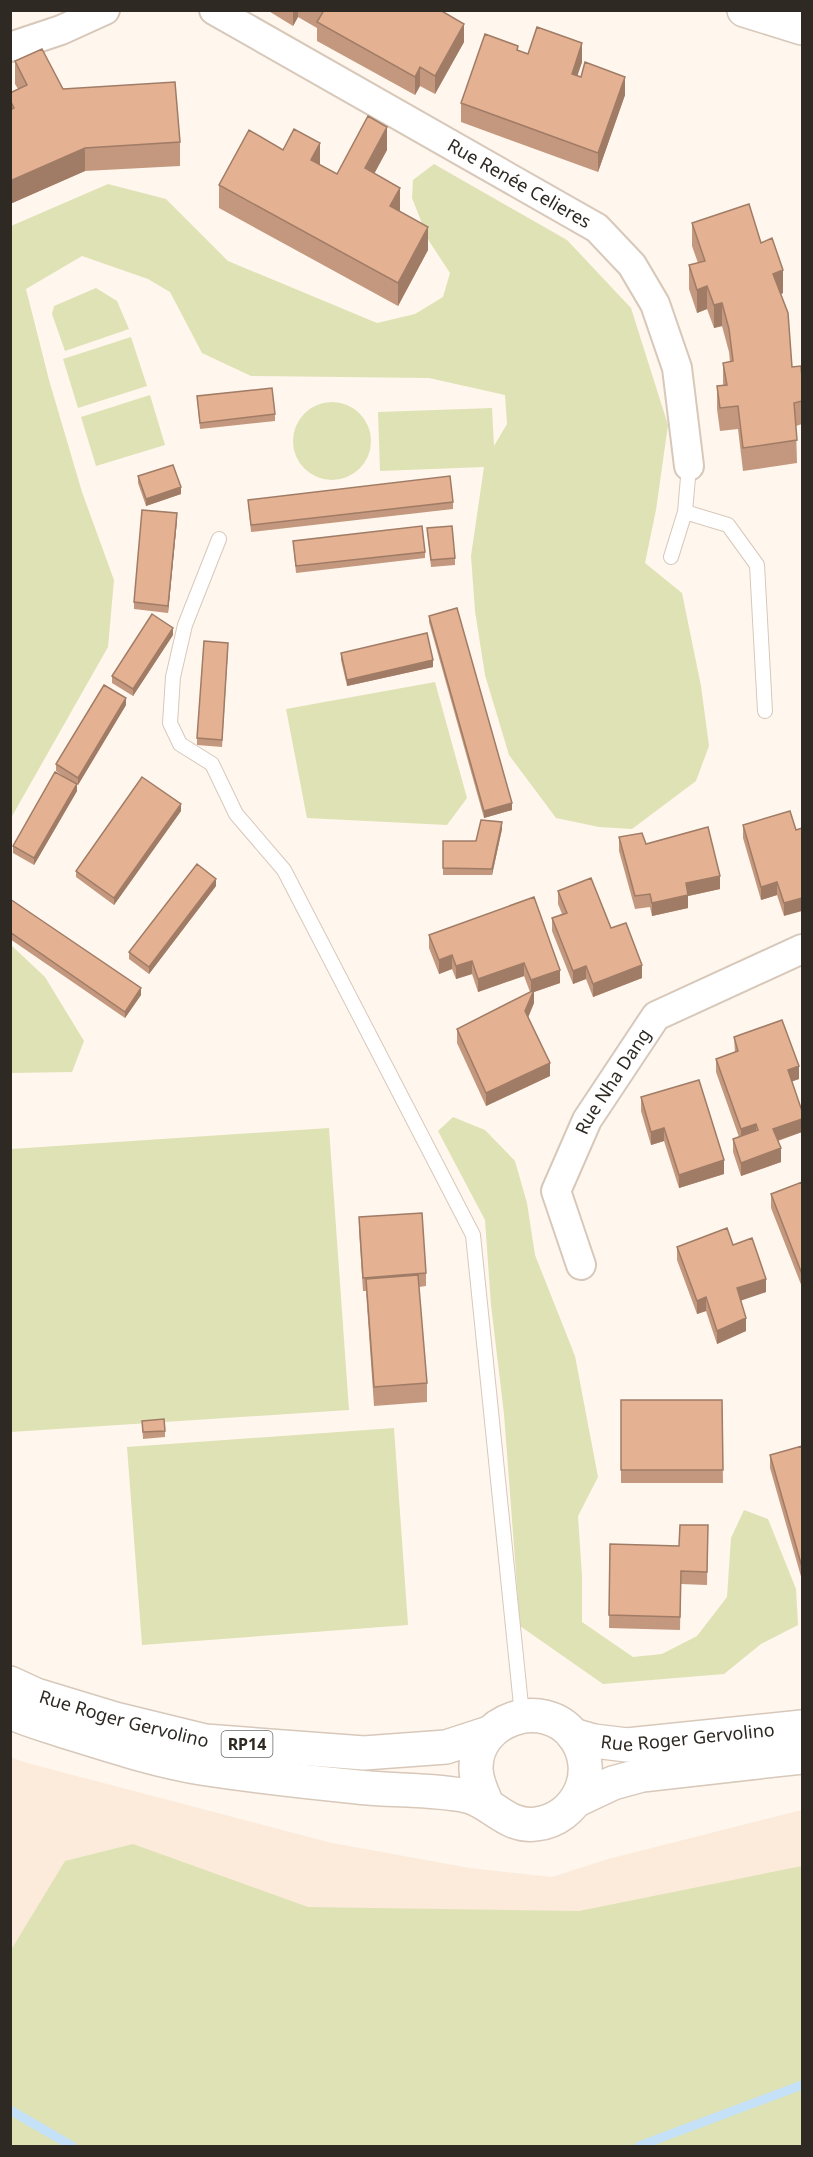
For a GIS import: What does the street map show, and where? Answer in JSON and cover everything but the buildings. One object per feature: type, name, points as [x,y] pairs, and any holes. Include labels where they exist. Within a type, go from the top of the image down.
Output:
[{"type":"main road","points":[[744,10],[802,28]]},
{"type":"main road","name":"Rue Roger Gervolino","points":[[10,1683],[36,1695],[115,1719],[205,1740],[363,1753],[446,1747],[489,1733]]},
{"type":"main road","name":"Rue Roger Gervolino","points":[[10,1712],[105,1744],[199,1767],[359,1787],[467,1796],[487,1804]]},
{"type":"main road","points":[[522,1715],[541,1716],[558,1722],[573,1734],[582,1749],[586,1767],[584,1784],[577,1800],[558,1817],[533,1825],[516,1823],[500,1816],[487,1804],[478,1787],[476,1768],[479,1750],[489,1733],[504,1721],[522,1715]]},
{"type":"main road","name":"Rue Roger Gervolino","points":[[573,1734],[594,1741],[627,1745],[802,1727]]},
{"type":"main road","name":"Rue Roger Gervolino","points":[[577,1800],[613,1783],[642,1775],[802,1757]]},
{"type":"street","points":[[10,47],[61,30],[105,10]]},
{"type":"street","name":"Rue Renée Celieres","points":[[214,10],[597,228],[632,265],[655,304],[677,368],[689,466]]},
{"type":"street","name":"Rue Nha Dang","points":[[581,1265],[556,1191],[587,1120],[656,1016],[802,949]]},
{"type":"lane","points":[[671,557],[684,512],[689,466]]},
{"type":"lane","points":[[684,512],[728,525],[757,565],[765,711]]},
{"type":"lane","points":[[219,539],[186,625],[172,677],[170,723],[180,744],[212,764],[236,814],[284,870],[473,1235],[522,1715]]},
{"type":"shaded area","points":[[10,1757],[332,1843],[470,1868],[552,1877],[608,1859],[802,1810],[802,2146],[11,2146]]},
{"type":"green space","points":[[434,164],[567,240],[631,308],[668,425],[656,510],[645,563],[682,593],[701,686],[709,746],[696,781],[632,829],[599,827],[556,818],[509,755],[485,675],[475,611],[471,556],[484,467],[380,471],[378,412],[492,408],[494,446],[507,424],[505,395],[429,378],[251,376],[202,353],[170,292],[148,279],[82,256],[26,289],[49,380],[82,492],[114,580],[108,647],[11,818],[11,226],[108,184],[166,199],[228,261],[377,323],[415,314],[443,297],[450,273],[429,241],[412,198],[413,180]]},
{"type":"green space","points":[[96,288],[117,301],[129,329],[65,351],[52,314],[54,306]]},
{"type":"green space","points":[[131,337],[147,386],[78,408],[63,359]]},
{"type":"green space","points":[[150,395],[165,445],[96,466],[81,417]]},
{"type":"green space","points":[[324,402],[340,402],[354,408],[365,419],[371,433],[371,449],[365,463],[354,474],[340,480],[324,480],[310,474],[299,463],[293,449],[293,433],[299,419],[310,408]]},
{"type":"green space","points":[[435,682],[467,798],[447,825],[307,818],[286,709]]},
{"type":"green space","points":[[11,945],[45,977],[84,1041],[72,1072],[11,1073]]},
{"type":"green space","points":[[453,1117],[485,1130],[515,1161],[527,1203],[535,1255],[575,1356],[598,1477],[578,1516],[582,1622],[633,1657],[662,1654],[697,1636],[727,1597],[731,1538],[744,1510],[768,1519],[796,1589],[798,1625],[761,1644],[724,1674],[603,1684],[520,1626],[504,1414],[491,1305],[485,1220],[438,1131]]},
{"type":"green space","points":[[329,1128],[349,1410],[11,1432],[11,1149]]},
{"type":"green space","points":[[394,1428],[408,1625],[142,1645],[127,1447]]},
{"type":"green space","points":[[133,1844],[308,1907],[579,1911],[802,1866],[802,2146],[11,2146],[11,1950],[65,1861]]},
{"type":"waterway","points":[[639,2146],[802,2085]]},
{"type":"waterway","points":[[10,2110],[72,2146]]}]
